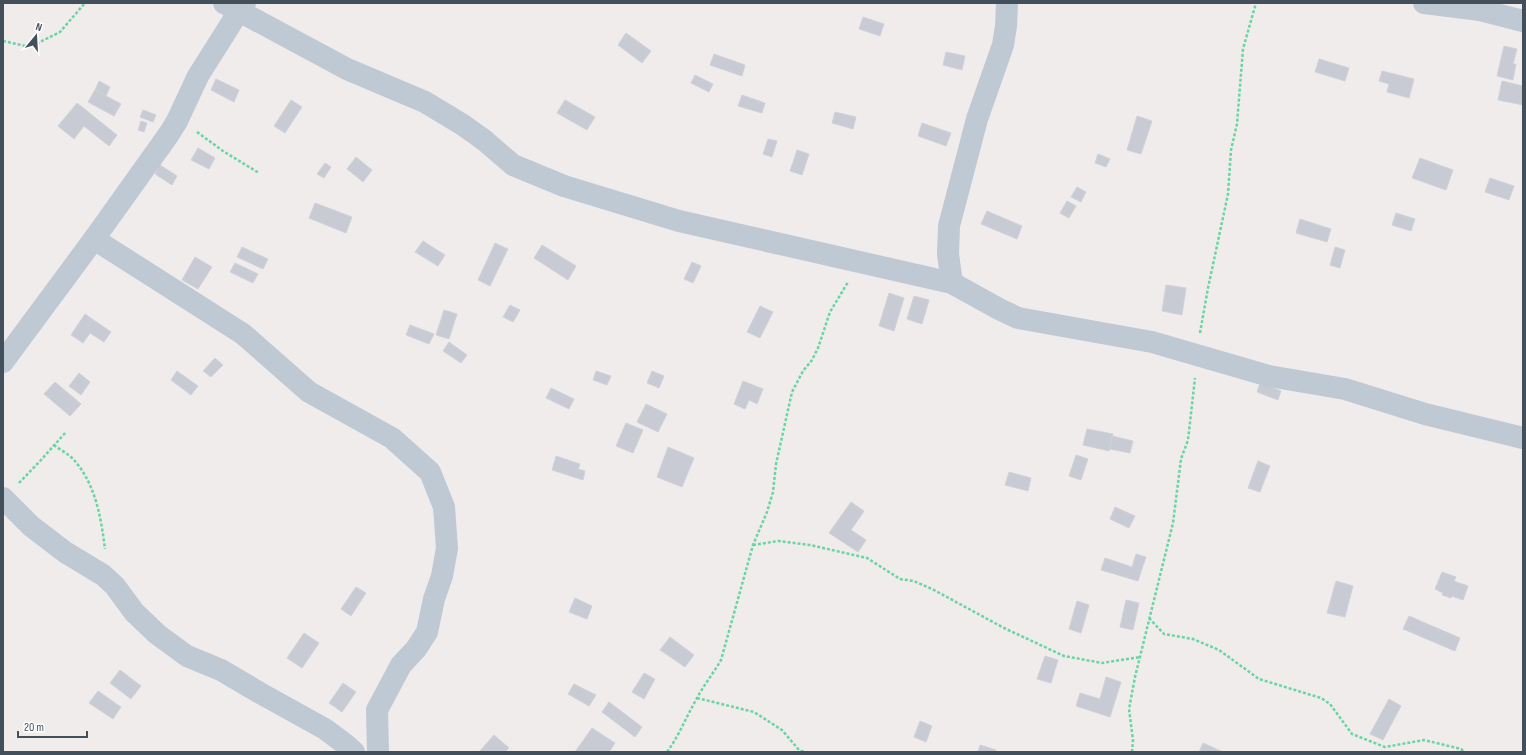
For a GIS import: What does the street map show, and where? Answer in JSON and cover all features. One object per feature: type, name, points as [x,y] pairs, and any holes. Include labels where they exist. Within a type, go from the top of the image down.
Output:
[{"type":"street","points":[[952,283],[948,254],[949,226],[977,119],[1003,45],[1007,3]]},
{"type":"street","points":[[1424,3],[1480,10],[1523,21]]},
{"type":"street","points":[[3,362],[94,239],[177,121],[198,76],[236,6],[347,69],[425,102],[484,140],[513,165],[564,186],[679,221],[952,283],[999,310],[1018,318],[1152,342],[1269,376],[1345,389],[1425,414],[1523,438]]},
{"type":"street","points":[[94,239],[243,334],[309,392],[392,438],[430,472],[444,507],[447,548],[442,576],[434,599],[427,632],[416,649],[401,665],[377,710],[378,752]]},
{"type":"street","points":[[3,498],[31,526],[65,552],[103,575],[115,586],[134,612],[157,634],[187,656],[221,670],[325,729],[354,752]]},
{"type":"path","points":[[3,41],[30,47],[60,32],[85,3]]},
{"type":"path","points":[[177,121],[192,129],[223,151],[259,173]]},
{"type":"path","points":[[667,752],[674,743],[697,698],[714,674],[721,660],[753,545],[767,512],[773,492],[776,464],[792,392],[818,348],[830,312],[860,263]]},
{"type":"path","points":[[3,498],[42,460],[66,432]]},
{"type":"path","points":[[54,445],[74,459],[88,480],[101,515],[106,556],[103,575]]},
{"type":"path","points":[[753,545],[778,541],[810,545],[867,558],[900,579],[914,581],[934,590],[1004,628],[1064,656],[1102,663],[1140,657]]},
{"type":"path","points":[[1150,618],[1164,634],[1193,640],[1219,650],[1259,679],[1321,698],[1330,704],[1352,734],[1385,747],[1424,740],[1461,749],[1464,752]]},
{"type":"path","points":[[1132,752],[1134,740],[1129,709],[1135,677]]},
{"type":"path","points":[[697,698],[754,712],[782,730],[799,750],[804,752]]},
{"type":"building","points":[[863,17],[884,24],[880,36],[859,29]]},
{"type":"building","points":[[626,33],[651,51],[642,63],[618,45]]},
{"type":"building","points":[[1504,46],[1517,49],[1513,64],[1516,64],[1513,80],[1497,76]]},
{"type":"building","points":[[946,52],[965,56],[962,70],[943,65]]},
{"type":"building","points":[[714,54],[745,65],[742,76],[710,65]]},
{"type":"building","points":[[1319,59],[1349,68],[1345,81],[1315,72]]},
{"type":"building","points":[[1382,71],[1414,79],[1409,98],[1387,92],[1389,84],[1379,81]]},
{"type":"building","points":[[695,75],[713,84],[709,92],[691,83]]},
{"type":"building","points":[[216,79],[239,90],[234,102],[211,90]]},
{"type":"building","points":[[99,81],[110,87],[106,96],[95,90]]},
{"type":"building","points":[[1502,81],[1523,86],[1523,105],[1498,100]]},
{"type":"building","points":[[95,90],[121,104],[114,116],[88,102]]},
{"type":"building","points":[[742,95],[765,103],[762,113],[738,106]]},
{"type":"building","points":[[291,100],[302,107],[285,133],[274,126]]},
{"type":"building","points":[[565,100],[595,117],[587,130],[557,113]]},
{"type":"building","points":[[77,103],[117,135],[109,146],[84,126],[74,139],[58,126]]},
{"type":"building","points":[[143,110],[156,115],[153,122],[140,117]]},
{"type":"building","points":[[835,112],[856,117],[853,129],[832,123]]},
{"type":"building","points":[[1137,116],[1152,121],[1141,154],[1127,150]]},
{"type":"building","points":[[141,121],[147,123],[144,132],[138,130]]},
{"type":"building","points":[[922,123],[951,133],[946,146],[918,136]]},
{"type":"building","points":[[768,139],[777,141],[772,157],[763,154]]},
{"type":"building","points":[[198,148],[215,158],[209,169],[191,160]]},
{"type":"building","points":[[797,150],[809,154],[802,175],[790,171]]},
{"type":"building","points":[[1098,154],[1110,159],[1106,167],[1095,163]]},
{"type":"building","points":[[356,157],[372,170],[363,182],[347,169]]},
{"type":"building","points":[[1420,158],[1453,170],[1446,190],[1412,178]]},
{"type":"building","points":[[325,163],[331,167],[324,178],[317,174]]},
{"type":"building","points":[[160,165],[177,176],[172,185],[155,174]]},
{"type":"building","points":[[1490,178],[1514,186],[1509,200],[1485,192]]},
{"type":"building","points":[[1077,187],[1086,192],[1081,202],[1071,197]]},
{"type":"building","points":[[1067,201],[1076,206],[1069,218],[1060,213]]},
{"type":"building","points":[[315,203],[352,217],[346,233],[309,218]]},
{"type":"building","points":[[987,211],[1022,226],[1017,239],[981,224]]},
{"type":"building","points":[[1396,213],[1415,219],[1411,231],[1392,225]]},
{"type":"building","points":[[1300,219],[1331,229],[1327,242],[1296,233]]},
{"type":"building","points":[[423,241],[445,255],[438,266],[415,252]]},
{"type":"building","points":[[495,243],[508,249],[490,286],[478,280]]},
{"type":"building","points":[[542,245],[576,266],[568,280],[534,258]]},
{"type":"building","points":[[242,247],[268,259],[263,269],[237,257]]},
{"type":"building","points":[[1335,247],[1345,250],[1340,268],[1330,265]]},
{"type":"building","points":[[195,257],[212,267],[198,289],[182,280]]},
{"type":"building","points":[[692,262],[701,266],[693,283],[684,279]]},
{"type":"building","points":[[235,263],[258,274],[253,283],[230,272]]},
{"type":"building","points":[[1166,285],[1186,288],[1182,315],[1162,311]]},
{"type":"building","points":[[889,293],[904,298],[894,331],[879,326]]},
{"type":"building","points":[[914,296],[929,300],[922,324],[907,319]]},
{"type":"building","points":[[510,305],[520,310],[513,322],[503,317]]},
{"type":"building","points":[[760,306],[773,312],[760,338],[747,332]]},
{"type":"building","points":[[444,310],[457,314],[449,339],[436,335]]},
{"type":"building","points":[[85,314],[111,332],[104,342],[90,333],[83,343],[71,335]]},
{"type":"building","points":[[410,325],[434,334],[429,344],[406,335]]},
{"type":"building","points":[[449,342],[467,355],[461,363],[443,351]]},
{"type":"building","points":[[215,358],[223,365],[211,377],[203,371]]},
{"type":"building","points":[[177,371],[198,386],[191,395],[171,380]]},
{"type":"building","points":[[596,371],[611,376],[607,385],[593,380]]},
{"type":"building","points":[[652,371],[664,376],[659,388],[647,383]]},
{"type":"building","points":[[79,373],[90,382],[81,395],[69,386]]},
{"type":"building","points":[[743,381],[763,389],[757,404],[749,400],[745,409],[734,404]]},
{"type":"building","points":[[55,382],[81,404],[70,416],[44,394]]},
{"type":"building","points":[[1260,383],[1281,391],[1278,400],[1257,392]]},
{"type":"building","points":[[551,388],[574,399],[569,409],[546,398]]},
{"type":"building","points":[[646,404],[667,414],[658,432],[637,422]]},
{"type":"building","points":[[626,423],[643,430],[633,453],[616,446]]},
{"type":"building","points":[[1087,429],[1113,434],[1109,451],[1083,445]]},
{"type":"building","points":[[1112,436],[1133,441],[1130,453],[1110,449]]},
{"type":"building","points":[[668,447],[694,458],[682,487],[657,477]]},
{"type":"building","points":[[1076,455],[1088,459],[1081,480],[1069,476]]},
{"type":"building","points":[[556,456],[580,464],[578,469],[585,471],[583,480],[552,470]]},
{"type":"building","points":[[1258,461],[1270,466],[1260,492],[1248,488]]},
{"type":"building","points":[[1009,472],[1031,478],[1028,491],[1005,485]]},
{"type":"building","points":[[851,502],[864,511],[851,530],[866,540],[858,552],[829,533]]},
{"type":"building","points":[[1115,507],[1135,516],[1129,528],[1110,519]]},
{"type":"building","points":[[1136,554],[1146,557],[1138,581],[1101,570],[1105,558],[1132,567]]},
{"type":"building","points":[[1442,572],[1456,577],[1454,581],[1468,586],[1463,600],[1452,596],[1451,598],[1442,595],[1443,593],[1435,589]]},
{"type":"building","points":[[1336,581],[1353,586],[1345,617],[1327,613]]},
{"type":"building","points":[[356,587],[366,593],[351,616],[341,609]]},
{"type":"building","points":[[575,598],[592,606],[587,619],[569,612]]},
{"type":"building","points":[[1126,600],[1139,603],[1133,630],[1120,627]]},
{"type":"building","points":[[1077,601],[1089,605],[1081,633],[1069,629]]},
{"type":"building","points":[[1409,616],[1460,638],[1455,651],[1403,629]]},
{"type":"building","points":[[304,633],[319,643],[302,668],[287,658]]},
{"type":"building","points":[[670,637],[694,655],[685,667],[660,650]]},
{"type":"building","points":[[1045,656],[1058,660],[1051,683],[1037,679]]},
{"type":"building","points":[[120,670],[141,686],[131,699],[110,683]]},
{"type":"building","points":[[644,673],[655,679],[644,699],[632,692]]},
{"type":"building","points":[[1106,677],[1121,682],[1110,717],[1076,706],[1080,693],[1100,699]]},
{"type":"building","points":[[343,683],[356,692],[342,712],[329,703]]},
{"type":"building","points":[[574,684],[596,695],[589,706],[568,694]]},
{"type":"building","points":[[98,691],[121,707],[113,719],[89,703]]},
{"type":"building","points":[[1389,699],[1401,706],[1383,740],[1370,734]]},
{"type":"building","points":[[609,702],[642,727],[635,737],[602,712]]},
{"type":"building","points":[[920,721],[932,726],[926,742],[914,737]]},
{"type":"building","points":[[592,728],[615,743],[609,752],[575,752]]},
{"type":"building","points":[[494,735],[509,748],[505,752],[479,752]]},
{"type":"building","points":[[1203,743],[1223,752],[1199,752]]},
{"type":"building","points":[[980,745],[996,750],[995,752],[978,752]]}]
